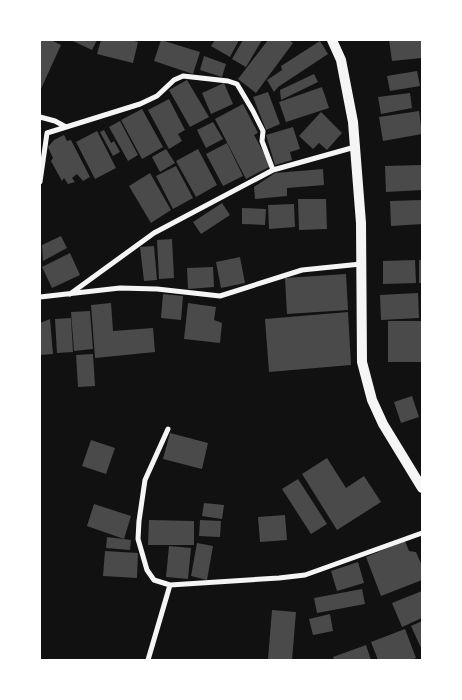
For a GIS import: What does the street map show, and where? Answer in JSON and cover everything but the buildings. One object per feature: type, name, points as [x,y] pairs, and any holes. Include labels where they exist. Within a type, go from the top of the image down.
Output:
[{"type":"main road","points":[[332,40],[340,60],[353,122],[361,223],[362,362],[372,400],[383,424],[422,488]]},
{"type":"street","points":[[40,182],[47,133],[140,104],[157,96],[174,80],[183,76],[228,81],[236,84],[253,111],[262,131],[262,141],[273,170]]},
{"type":"street","points":[[40,117],[55,121],[66,127]]},
{"type":"street","points":[[69,294],[154,234],[273,170],[355,147]]},
{"type":"street","points":[[40,297],[120,288],[157,289],[220,296],[302,270],[361,264]]},
{"type":"street","points":[[168,429],[146,480],[139,521],[138,539],[147,570],[154,580],[170,585],[270,579],[305,574],[422,533]]},
{"type":"street","points":[[148,660],[170,585]]}]
